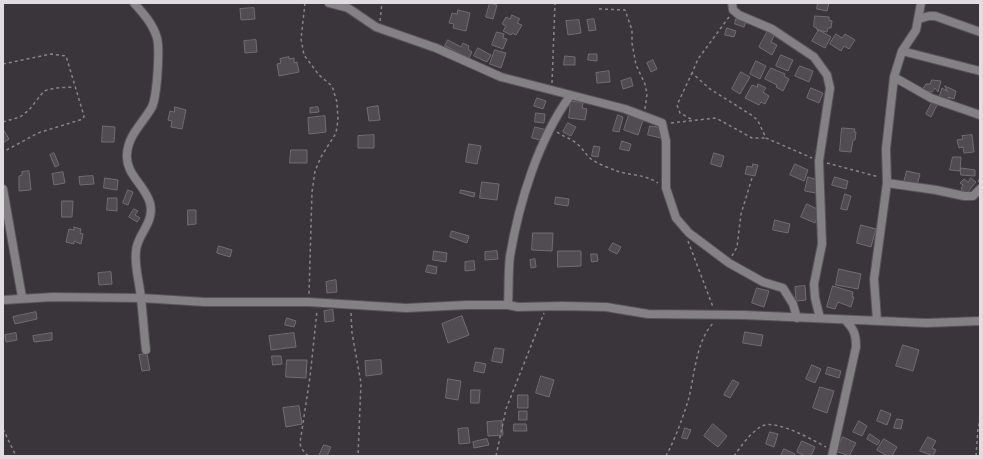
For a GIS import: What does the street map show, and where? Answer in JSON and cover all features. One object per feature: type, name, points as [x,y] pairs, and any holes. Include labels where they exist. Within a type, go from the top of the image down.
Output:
[{"type":"street","points":[[134,3],[152,27],[157,38],[158,55],[156,84],[152,106],[128,144],[126,156],[132,174],[150,202],[150,214],[146,230],[136,249],[136,274],[141,298],[146,350]]},
{"type":"street","points":[[329,3],[348,8],[376,27],[379,26],[461,58],[501,77],[644,115],[663,124],[666,141],[666,188],[676,218],[683,226],[729,263],[763,282],[783,288],[794,304],[797,318]]},
{"type":"street","points":[[877,320],[874,279],[886,181],[886,149],[894,77],[902,51],[911,39],[919,18],[921,3]]},
{"type":"street","points":[[733,6],[739,15],[772,29],[814,57],[827,75],[830,88],[819,161],[822,244],[814,284],[815,298],[820,318]]},
{"type":"street","points":[[919,18],[935,16],[980,32]]},
{"type":"street","points":[[902,51],[980,71]]},
{"type":"street","points":[[894,77],[931,98],[980,116]]},
{"type":"street","points":[[508,305],[510,257],[533,168],[552,127],[570,96]]},
{"type":"street","points":[[886,181],[964,196],[973,196],[980,189]]},
{"type":"street","points":[[3,189],[11,226],[22,297]]},
{"type":"street","points":[[3,300],[22,297],[141,298],[205,302],[308,302],[413,308],[449,305],[606,307],[648,314],[719,314],[926,323],[980,321]]},
{"type":"street","points":[[833,453],[856,347],[856,334],[845,320]]},
{"type":"path","points":[[306,3],[301,39],[304,55],[318,75],[332,86],[337,102],[338,120],[336,133],[321,157],[314,178],[312,192],[308,302]]},
{"type":"path","points":[[379,26],[382,3]]},
{"type":"path","points":[[551,90],[554,70],[555,3]]},
{"type":"path","points":[[692,120],[680,114],[676,104],[698,59],[711,43],[733,6]]},
{"type":"path","points":[[599,9],[625,10],[629,18],[636,65],[645,84],[647,94],[644,115]]},
{"type":"path","points":[[3,64],[28,58],[62,54],[66,56],[74,87],[84,116],[83,119],[38,132],[3,152]]},
{"type":"path","points":[[692,72],[710,89],[753,116],[758,121],[766,138]]},
{"type":"path","points":[[3,122],[20,117],[29,110],[44,91],[55,88],[74,87]]},
{"type":"path","points":[[663,124],[716,118],[752,138],[766,138],[819,161],[886,181]]},
{"type":"path","points":[[552,127],[565,139],[571,140],[578,144],[591,159],[617,171],[643,176],[654,180],[666,188]]},
{"type":"path","points":[[729,263],[737,247],[741,214],[752,178]]},
{"type":"path","points":[[666,456],[673,443],[688,401],[703,340],[708,329],[719,314],[687,240]]},
{"type":"path","points":[[308,456],[301,448],[300,442],[310,376],[318,303]]},
{"type":"path","points":[[351,305],[352,333],[361,383],[358,456]]},
{"type":"path","points":[[496,456],[506,409],[547,306]]},
{"type":"path","points":[[976,456],[980,421]]},
{"type":"path","points":[[734,456],[748,438],[762,426],[769,425],[785,428],[833,453]]},
{"type":"path","points":[[3,429],[16,456]]},
{"type":"building","points":[[490,3],[497,5],[493,19],[486,17]]},
{"type":"building","points":[[818,3],[829,3],[827,11],[817,9]]},
{"type":"building","points":[[254,8],[255,19],[241,20],[240,9]]},
{"type":"building","points":[[458,10],[470,13],[466,31],[453,28],[454,24],[449,23],[452,13],[457,14]]},
{"type":"building","points":[[512,15],[520,19],[517,23],[522,25],[516,35],[512,33],[511,35],[503,31],[506,26],[502,24],[506,17],[510,19]]},
{"type":"building","points":[[815,16],[829,17],[829,20],[832,21],[831,28],[828,28],[827,32],[817,30],[817,28],[814,27]]},
{"type":"building","points":[[594,19],[596,30],[589,31],[587,20]]},
{"type":"building","points":[[736,19],[746,22],[744,27],[735,24]]},
{"type":"building","points":[[579,20],[581,33],[568,35],[566,21]]},
{"type":"building","points":[[727,28],[736,31],[734,37],[725,35]]},
{"type":"building","points":[[819,30],[831,37],[825,48],[812,41]]},
{"type":"building","points":[[768,31],[775,34],[771,42],[777,45],[772,55],[759,47]]},
{"type":"building","points":[[497,32],[504,34],[503,38],[507,39],[503,49],[492,45]]},
{"type":"building","points":[[836,34],[842,38],[845,34],[855,40],[849,49],[844,46],[841,51],[830,44]]},
{"type":"building","points":[[256,40],[257,52],[245,53],[244,41]]},
{"type":"building","points":[[448,40],[461,47],[463,43],[469,46],[468,49],[472,52],[469,58],[445,46]]},
{"type":"building","points":[[478,48],[491,55],[487,62],[474,56]]},
{"type":"building","points":[[495,50],[506,53],[501,68],[490,64]]},
{"type":"building","points":[[589,54],[597,54],[597,61],[588,60]]},
{"type":"building","points":[[781,55],[793,60],[788,71],[776,66]]},
{"type":"building","points":[[565,56],[575,57],[575,65],[564,65]]},
{"type":"building","points":[[289,57],[289,59],[294,58],[294,63],[297,62],[299,72],[279,76],[277,64],[281,63],[280,59]]},
{"type":"building","points":[[653,60],[657,69],[651,72],[647,63]]},
{"type":"building","points":[[756,61],[766,66],[760,79],[750,74]]},
{"type":"building","points":[[800,66],[813,71],[809,82],[795,76]]},
{"type":"building","points":[[771,68],[785,74],[784,76],[789,79],[783,91],[776,87],[777,85],[765,79]]},
{"type":"building","points":[[609,71],[610,82],[597,83],[596,73]]},
{"type":"building","points":[[741,72],[750,77],[740,94],[732,89]]},
{"type":"building","points":[[631,78],[633,86],[623,89],[621,81]]},
{"type":"building","points":[[932,80],[941,81],[938,92],[935,88],[932,92],[922,90],[926,84],[930,84]]},
{"type":"building","points":[[758,84],[766,88],[763,92],[769,96],[765,104],[761,102],[759,105],[745,98],[752,85],[757,87]]},
{"type":"building","points":[[945,86],[956,91],[954,99],[948,97],[950,100],[939,97],[942,88],[947,91]]},
{"type":"building","points":[[811,88],[823,93],[819,103],[807,98]]},
{"type":"building","points":[[537,98],[546,101],[543,109],[534,106]]},
{"type":"building","points":[[571,101],[583,103],[582,108],[587,109],[585,120],[569,118]]},
{"type":"building","points":[[932,103],[937,105],[931,117],[926,114]]},
{"type":"building","points":[[378,106],[380,120],[369,121],[367,108]]},
{"type":"building","points":[[175,107],[186,110],[182,129],[171,127],[172,121],[168,120],[170,111],[174,112]]},
{"type":"building","points":[[318,107],[319,112],[310,113],[310,108]]},
{"type":"building","points":[[536,113],[545,114],[544,123],[535,122]]},
{"type":"building","points":[[618,115],[623,117],[619,132],[613,131]]},
{"type":"building","points":[[629,115],[643,120],[638,135],[624,130]]},
{"type":"building","points":[[325,116],[326,132],[309,134],[308,118]]},
{"type":"building","points":[[568,123],[576,127],[571,136],[563,132]]},
{"type":"building","points":[[103,126],[115,127],[114,142],[102,142]]},
{"type":"building","points":[[650,126],[663,128],[661,138],[648,135]]},
{"type":"building","points":[[535,127],[547,130],[544,141],[532,138]]},
{"type":"building","points":[[842,128],[855,129],[855,140],[853,140],[851,152],[840,151]]},
{"type":"building","points":[[3,129],[9,139],[3,143]]},
{"type":"building","points":[[374,135],[374,148],[358,148],[358,136]]},
{"type":"building","points":[[972,135],[974,152],[964,153],[963,147],[959,148],[957,140],[963,139],[962,136]]},
{"type":"building","points":[[622,141],[631,144],[629,151],[620,149]]},
{"type":"building","points":[[469,144],[481,146],[477,164],[466,162]]},
{"type":"building","points":[[594,146],[600,147],[598,157],[592,156]]},
{"type":"building","points":[[291,150],[307,150],[307,163],[290,163]]},
{"type":"building","points":[[54,153],[59,165],[55,167],[50,155]]},
{"type":"building","points":[[714,153],[724,156],[721,167],[711,164]]},
{"type":"building","points":[[953,157],[961,157],[960,171],[950,170]]},
{"type":"building","points":[[753,164],[758,165],[755,176],[745,174],[747,166],[752,167]]},
{"type":"building","points":[[795,164],[808,170],[804,181],[790,175]]},
{"type":"building","points":[[961,168],[975,170],[975,176],[961,175]]},
{"type":"building","points":[[29,171],[31,190],[19,191],[19,176],[22,175],[22,172]]},
{"type":"building","points":[[907,171],[920,174],[917,185],[904,182]]},
{"type":"building","points":[[63,172],[65,183],[54,185],[52,174]]},
{"type":"building","points":[[93,176],[94,184],[80,185],[79,177]]},
{"type":"building","points":[[808,177],[818,180],[815,193],[805,191]]},
{"type":"building","points":[[835,177],[848,181],[846,189],[832,185]]},
{"type":"building","points":[[105,178],[118,180],[117,190],[104,188]]},
{"type":"building","points":[[971,178],[976,182],[967,193],[961,189],[963,185],[960,183],[964,179],[968,182]]},
{"type":"building","points":[[482,182],[499,184],[497,200],[480,198]]},
{"type":"building","points":[[128,190],[133,192],[128,205],[123,203]]},
{"type":"building","points":[[461,190],[475,193],[474,197],[460,193]]},
{"type":"building","points":[[845,194],[851,196],[847,210],[841,209]]},
{"type":"building","points":[[556,197],[569,199],[568,206],[555,204]]},
{"type":"building","points":[[108,198],[117,198],[117,211],[107,210]]},
{"type":"building","points":[[62,201],[73,201],[72,217],[62,217]]},
{"type":"building","points":[[807,204],[821,211],[815,223],[801,217]]},
{"type":"building","points":[[134,209],[138,211],[135,215],[140,218],[137,222],[129,217]]},
{"type":"building","points":[[188,210],[196,210],[196,224],[188,225]]},
{"type":"building","points":[[775,220],[790,224],[788,233],[773,230]]},
{"type":"building","points":[[861,225],[876,229],[871,247],[857,243]]},
{"type":"building","points":[[74,227],[81,229],[80,233],[83,234],[81,244],[74,241],[74,244],[66,242],[69,229],[74,230]]},
{"type":"building","points":[[452,231],[469,236],[467,243],[450,237]]},
{"type":"building","points":[[533,233],[553,233],[552,251],[532,250]]},
{"type":"building","points":[[613,243],[621,247],[617,254],[609,250]]},
{"type":"building","points":[[219,246],[232,250],[230,257],[217,253]]},
{"type":"building","points":[[434,251],[447,253],[446,262],[433,260]]},
{"type":"building","points":[[497,251],[498,259],[485,260],[485,252]]},
{"type":"building","points":[[558,251],[581,251],[581,266],[558,267]]},
{"type":"building","points":[[591,254],[597,254],[598,261],[592,262]]},
{"type":"building","points":[[535,259],[536,267],[531,268],[530,260]]},
{"type":"building","points":[[474,261],[475,270],[465,271],[465,262]]},
{"type":"building","points":[[428,265],[437,267],[436,274],[426,272]]},
{"type":"building","points":[[839,269],[861,274],[858,289],[836,285]]},
{"type":"building","points":[[111,272],[112,284],[99,285],[98,273]]},
{"type":"building","points":[[336,280],[337,292],[327,293],[326,282]]},
{"type":"building","points":[[805,286],[806,300],[796,301],[795,287]]},
{"type":"building","points":[[833,286],[853,292],[852,297],[854,297],[851,307],[838,302],[835,309],[827,307]]},
{"type":"building","points":[[757,288],[769,291],[764,307],[752,303]]},
{"type":"building","points":[[333,310],[334,321],[325,322],[324,311]]},
{"type":"building","points":[[36,312],[37,319],[15,324],[13,317]]},
{"type":"building","points":[[462,316],[469,335],[448,343],[442,324]]},
{"type":"building","points":[[287,318],[296,321],[294,327],[285,325]]},
{"type":"building","points":[[745,332],[763,335],[761,346],[743,343]]},
{"type":"building","points":[[16,333],[17,340],[6,342],[5,335]]},
{"type":"building","points":[[52,333],[52,340],[34,342],[33,336]]},
{"type":"building","points":[[294,333],[296,347],[271,350],[269,336]]},
{"type":"building","points":[[903,345],[919,350],[913,371],[896,366]]},
{"type":"building","points":[[495,348],[504,349],[502,363],[492,361]]},
{"type":"building","points":[[147,354],[150,370],[142,371],[139,355]]},
{"type":"building","points":[[272,356],[281,356],[282,364],[273,365]]},
{"type":"building","points":[[287,360],[307,360],[306,378],[286,377]]},
{"type":"building","points":[[381,360],[382,374],[366,376],[365,361]]},
{"type":"building","points":[[476,362],[486,364],[484,373],[474,371]]},
{"type":"building","points":[[812,365],[821,369],[815,383],[806,379]]},
{"type":"building","points":[[828,367],[841,371],[839,378],[826,374]]},
{"type":"building","points":[[541,376],[554,380],[549,397],[536,393]]},
{"type":"building","points":[[448,379],[461,381],[458,400],[446,398]]},
{"type":"building","points":[[733,380],[739,383],[730,398],[724,395]]},
{"type":"building","points":[[820,387],[834,391],[827,413],[813,408]]},
{"type":"building","points":[[471,390],[480,390],[479,403],[471,403]]},
{"type":"building","points":[[518,395],[528,395],[528,408],[518,408]]},
{"type":"building","points":[[299,406],[302,424],[286,427],[283,408]]},
{"type":"building","points":[[881,410],[891,414],[887,425],[877,421]]},
{"type":"building","points":[[519,411],[527,411],[527,420],[519,420]]},
{"type":"building","points":[[897,419],[903,420],[901,429],[894,428]]},
{"type":"building","points":[[502,421],[503,435],[488,436],[487,422]]},
{"type":"building","points":[[859,421],[867,426],[862,436],[853,432]]},
{"type":"building","points":[[514,424],[526,424],[527,431],[514,431]]},
{"type":"building","points":[[713,424],[727,436],[718,447],[704,436]]},
{"type":"building","points":[[468,428],[470,443],[459,444],[458,429]]},
{"type":"building","points":[[685,428],[691,430],[687,439],[682,438]]},
{"type":"building","points":[[770,432],[778,434],[774,447],[766,444]]},
{"type":"building","points":[[870,434],[880,441],[877,445],[867,439]]},
{"type":"building","points":[[843,437],[856,443],[849,456],[836,451]]},
{"type":"building","points":[[928,437],[936,441],[932,448],[936,450],[933,456],[920,451]]},
{"type":"building","points":[[487,439],[489,445],[474,448],[473,442]]},
{"type":"building","points":[[884,439],[897,447],[892,456],[887,456],[877,450]]},
{"type":"building","points":[[802,441],[815,447],[811,456],[805,456],[797,452]]},
{"type":"building","points":[[324,445],[331,447],[327,456],[319,456]]},
{"type":"building","points":[[784,449],[795,454],[794,456],[781,456]]}]
